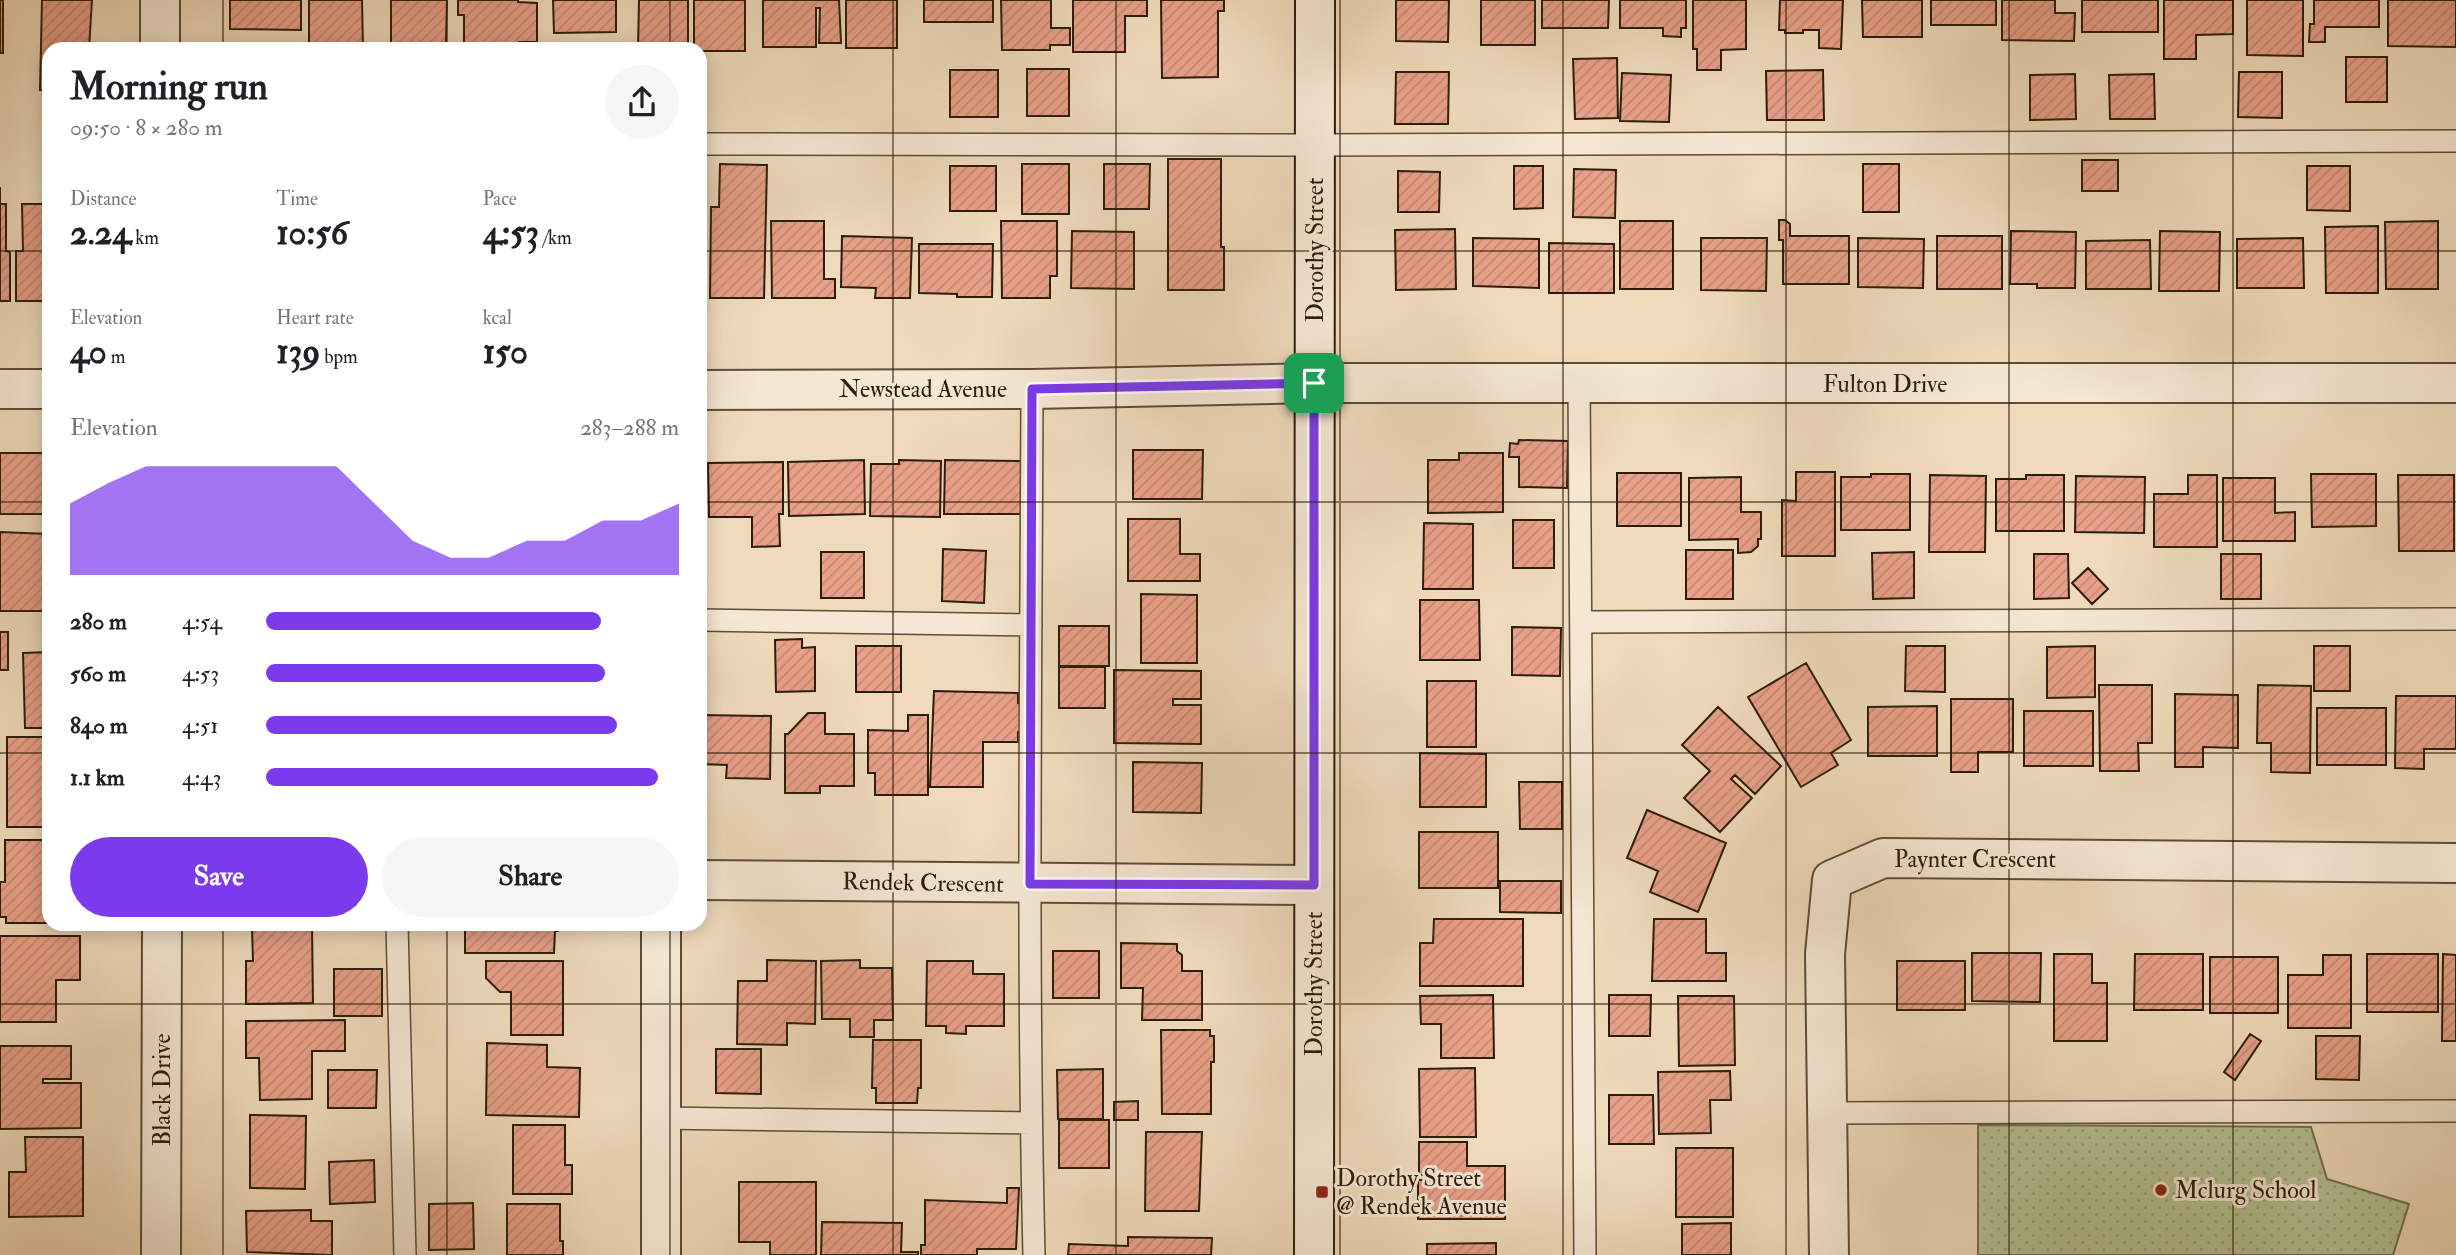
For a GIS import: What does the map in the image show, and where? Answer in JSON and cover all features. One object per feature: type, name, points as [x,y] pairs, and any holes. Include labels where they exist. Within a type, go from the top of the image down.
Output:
[{"type":"street","points":[[160,0],[160,42]]},
{"type":"street","name":"Dorothy Street","points":[[1314,1255],[1315,0]]},
{"type":"street","name":"Fulton Drive","points":[[1314,383],[2456,383]]},
{"type":"street","name":"Newstead Avenue","points":[[707,390],[1032,389],[1314,383]]},
{"type":"street","points":[[0,389],[42,389]]},
{"type":"street","name":"Paynter Crescent","points":[[1829,1255],[1825,954],[1832,880],[1883,858],[2456,863]]},
{"type":"street","name":"Rendek Crescent","points":[[707,880],[1314,885]]},
{"type":"street","name":"Black Drive","points":[[161,1255],[162,931]]},
{"type":"street","points":[[661,931],[661,1255]]},
{"type":"lane","points":[[707,144],[2456,142]]},
{"type":"lane","points":[[1579,384],[1583,622],[1585,1255]]},
{"type":"lane","points":[[1032,389],[1030,884],[1034,1255]]},
{"type":"lane","points":[[1583,622],[2456,619]]},
{"type":"lane","points":[[707,620],[1031,625]]},
{"type":"lane","points":[[397,931],[405,1255]]},
{"type":"lane","points":[[1828,1113],[2456,1111]]},
{"type":"lane","points":[[660,1118],[1031,1124]]},
{"type":"green space","name":"Mclurg School","points":[[1978,1125],[2311,1127],[2327,1179],[2409,1204],[2393,1255],[1978,1255]]},
{"type":"building","points":[[0,0],[3,0],[3,53],[0,53]]},
{"type":"building","points":[[42,0],[92,0],[89,42],[42,42],[40,90]]},
{"type":"building","points":[[230,0],[301,0],[301,30],[230,29]]},
{"type":"building","points":[[309,0],[362,0],[363,42],[309,42]]},
{"type":"building","points":[[391,0],[447,0],[446,42],[391,42]]},
{"type":"building","points":[[458,0],[518,0],[537,3],[537,42],[464,42],[464,15],[458,15]]},
{"type":"building","points":[[553,0],[616,0],[616,32],[554,33]]},
{"type":"building","points":[[639,0],[688,0],[688,42],[638,42]]},
{"type":"building","points":[[694,0],[745,0],[745,51],[707,51],[707,42],[694,42]]},
{"type":"building","points":[[763,0],[839,0],[841,43],[819,43],[820,8],[816,8],[816,47],[763,47]]},
{"type":"building","points":[[846,0],[897,0],[897,48],[846,48]]},
{"type":"building","points":[[924,0],[993,0],[993,22],[924,22]]},
{"type":"building","points":[[1001,0],[1051,0],[1051,28],[1070,28],[1070,45],[1050,45],[1050,50],[1002,50]]},
{"type":"building","points":[[1073,0],[1147,0],[1147,16],[1125,16],[1125,52],[1073,52]]},
{"type":"building","points":[[1161,0],[1224,0],[1224,11],[1218,11],[1218,77],[1162,78]]},
{"type":"building","points":[[1396,0],[1449,0],[1448,42],[1396,41]]},
{"type":"building","points":[[1481,0],[1535,0],[1535,45],[1481,45]]},
{"type":"building","points":[[1542,0],[1609,0],[1608,28],[1542,28]]},
{"type":"building","points":[[1620,0],[1686,0],[1686,28],[1681,28],[1681,37],[1663,36],[1663,28],[1620,28]]},
{"type":"building","points":[[1693,0],[1746,0],[1746,49],[1721,50],[1721,70],[1697,70],[1697,49],[1693,49]]},
{"type":"building","points":[[1780,0],[1843,0],[1841,49],[1819,48],[1819,30],[1785,33],[1785,30],[1779,30]]},
{"type":"building","points":[[1862,0],[1922,0],[1922,37],[1863,37]]},
{"type":"building","points":[[1931,0],[1996,0],[1996,25],[1931,25]]},
{"type":"building","points":[[2002,0],[2055,0],[2055,13],[2075,13],[2074,41],[2002,40]]},
{"type":"building","points":[[2082,0],[2158,0],[2158,32],[2082,32]]},
{"type":"building","points":[[2164,0],[2233,0],[2233,34],[2196,35],[2196,59],[2164,59]]},
{"type":"building","points":[[2247,0],[2303,0],[2303,56],[2247,55]]},
{"type":"building","points":[[2314,0],[2379,0],[2379,27],[2325,27],[2325,42],[2309,42],[2310,24],[2314,24]]},
{"type":"building","points":[[2388,0],[2456,0],[2456,47],[2388,46]]},
{"type":"building","points":[[2346,57],[2387,57],[2387,102],[2346,102]]},
{"type":"building","points":[[1617,58],[1618,118],[1575,119],[1573,59]]},
{"type":"building","points":[[1027,69],[1069,69],[1069,116],[1027,116]]},
{"type":"building","points":[[950,70],[998,70],[998,117],[950,117]]},
{"type":"building","points":[[1823,70],[1824,120],[1767,120],[1766,71]]},
{"type":"building","points":[[1396,72],[1449,72],[1448,124],[1395,124]]},
{"type":"building","points":[[2239,72],[2282,72],[2282,118],[2238,117]]},
{"type":"building","points":[[1622,73],[1671,75],[1669,122],[1620,121]]},
{"type":"building","points":[[2075,74],[2076,119],[2030,120],[2030,75]]},
{"type":"building","points":[[2154,74],[2155,119],[2110,119],[2109,75]]},
{"type":"building","points":[[1168,159],[1221,159],[1224,290],[1168,290]]},
{"type":"building","points":[[2082,160],[2118,160],[2118,191],[2082,191]]},
{"type":"building","points":[[720,164],[767,165],[764,298],[710,298],[711,207],[719,207]]},
{"type":"building","points":[[1022,164],[1069,164],[1069,214],[1022,214]]},
{"type":"building","points":[[1104,164],[1150,164],[1149,209],[1104,209]]},
{"type":"building","points":[[1863,164],[1899,164],[1899,212],[1863,212]]},
{"type":"building","points":[[950,166],[996,166],[996,211],[950,211]]},
{"type":"building","points":[[1514,166],[1543,166],[1543,208],[1514,209]]},
{"type":"building","points":[[2307,166],[2350,166],[2350,211],[2307,210]]},
{"type":"building","points":[[1574,169],[1616,170],[1615,218],[1573,217]]},
{"type":"building","points":[[1398,171],[1440,172],[1439,212],[1398,212]]},
{"type":"building","points":[[0,204],[6,204],[10,301],[0,301]]},
{"type":"building","points":[[22,204],[42,204],[42,301],[16,301],[16,251],[23,251]]},
{"type":"building","points":[[1779,220],[1790,224],[1790,236],[1849,236],[1849,284],[1783,284],[1783,240],[1779,240]]},
{"type":"building","points":[[771,221],[824,221],[824,279],[835,279],[835,298],[772,298]]},
{"type":"building","points":[[1001,221],[1057,221],[1057,276],[1050,276],[1050,298],[1002,298]]},
{"type":"building","points":[[1620,221],[1673,221],[1673,289],[1620,289]]},
{"type":"building","points":[[2438,221],[2438,289],[2386,289],[2385,222]]},
{"type":"building","points":[[2378,226],[2378,293],[2326,293],[2325,227]]},
{"type":"building","points":[[1455,229],[1456,289],[1396,290],[1395,230]]},
{"type":"building","points":[[1072,231],[1134,232],[1134,289],[1071,288]]},
{"type":"building","points":[[2011,231],[2076,232],[2075,288],[2037,288],[2037,284],[2010,284]]},
{"type":"building","points":[[2160,231],[2220,232],[2219,291],[2159,291]]},
{"type":"building","points":[[842,236],[912,238],[910,298],[875,298],[876,288],[841,287]]},
{"type":"building","points":[[1937,236],[2002,236],[2002,289],[1937,289]]},
{"type":"building","points":[[1473,238],[1539,239],[1539,288],[1473,286]]},
{"type":"building","points":[[1701,238],[1767,238],[1766,291],[1701,290]]},
{"type":"building","points":[[1858,238],[1924,239],[1923,288],[1858,287]]},
{"type":"building","points":[[2303,238],[2304,288],[2237,288],[2237,239]]},
{"type":"building","points":[[2150,240],[2151,289],[2086,289],[2086,241]]},
{"type":"building","points":[[1549,243],[1614,244],[1614,293],[1549,293]]},
{"type":"building","points":[[919,244],[993,244],[992,297],[919,293]]},
{"type":"building","points":[[1519,440],[1568,441],[1567,488],[1519,487],[1519,457],[1509,457],[1510,443],[1518,444]]},
{"type":"building","points":[[1133,450],[1203,450],[1202,499],[1133,499]]},
{"type":"building","points":[[0,453],[42,453],[42,514],[0,514]]},
{"type":"building","points":[[1459,453],[1503,453],[1503,512],[1428,513],[1428,460],[1459,460]]},
{"type":"building","points":[[864,460],[865,514],[789,516],[788,462]]},
{"type":"building","points":[[899,460],[941,461],[940,517],[870,516],[871,464],[899,464]]},
{"type":"building","points":[[945,460],[1021,461],[1021,514],[944,514]]},
{"type":"building","points":[[783,462],[783,514],[779,514],[780,546],[752,547],[752,517],[709,517],[708,463]]},
{"type":"building","points":[[1796,472],[1835,472],[1835,556],[1782,556],[1782,500],[1796,501]]},
{"type":"building","points":[[1617,473],[1681,473],[1681,526],[1617,526]]},
{"type":"building","points":[[1871,474],[1910,474],[1910,530],[1841,530],[1841,477],[1871,477]]},
{"type":"building","points":[[2311,474],[2376,474],[2376,526],[2312,527]]},
{"type":"building","points":[[1930,475],[1986,476],[1985,552],[1929,552]]},
{"type":"building","points":[[2026,475],[2064,475],[2064,531],[1996,531],[1996,479],[2026,479]]},
{"type":"building","points":[[2188,475],[2217,475],[2217,547],[2154,547],[2154,494],[2188,494]]},
{"type":"building","points":[[2398,475],[2454,475],[2454,551],[2399,551]]},
{"type":"building","points":[[2076,476],[2145,477],[2144,533],[2075,532]]},
{"type":"building","points":[[1741,477],[1741,512],[1761,512],[1761,539],[1758,539],[1758,546],[1751,552],[1738,553],[1738,539],[1689,540],[1689,478]]},
{"type":"building","points":[[2223,478],[2275,478],[2275,513],[2295,512],[2295,541],[2223,541]]},
{"type":"building","points":[[1128,519],[1180,519],[1180,554],[1200,554],[1200,581],[1128,581]]},
{"type":"building","points":[[1513,520],[1554,520],[1554,568],[1513,568]]},
{"type":"building","points":[[1424,523],[1473,524],[1473,589],[1423,589]]},
{"type":"building","points":[[0,532],[42,534],[42,611],[0,611]]},
{"type":"building","points":[[943,549],[986,551],[984,603],[942,601]]},
{"type":"building","points":[[1686,550],[1733,550],[1733,599],[1686,599]]},
{"type":"building","points":[[821,552],[864,552],[864,598],[821,598]]},
{"type":"building","points":[[1914,552],[1914,598],[1873,599],[1872,553]]},
{"type":"building","points":[[2034,554],[2068,554],[2069,598],[2034,599]]},
{"type":"building","points":[[2221,554],[2261,554],[2261,599],[2221,599]]},
{"type":"building","points":[[2088,568],[2108,589],[2092,604],[2072,583]]},
{"type":"building","points":[[1141,594],[1197,595],[1197,663],[1141,663]]},
{"type":"building","points":[[1420,600],[1479,600],[1480,660],[1420,660]]},
{"type":"building","points":[[1059,626],[1109,626],[1109,666],[1059,666]]},
{"type":"building","points":[[1512,627],[1561,628],[1560,676],[1512,675]]},
{"type":"building","points":[[0,632],[8,632],[8,670],[0,670]]},
{"type":"building","points":[[802,639],[802,648],[815,647],[815,691],[776,692],[775,640]]},
{"type":"building","points":[[856,646],[901,646],[901,692],[856,692]]},
{"type":"building","points":[[1906,646],[1945,646],[1945,692],[1905,691]]},
{"type":"building","points":[[2095,646],[2095,697],[2047,698],[2047,647]]},
{"type":"building","points":[[2314,646],[2350,646],[2350,691],[2314,691]]},
{"type":"building","points":[[42,652],[42,728],[25,728],[23,653]]},
{"type":"building","points":[[1806,663],[1851,740],[1831,753],[1838,765],[1801,787],[1748,697]]},
{"type":"building","points":[[1059,667],[1105,667],[1105,708],[1059,708]]},
{"type":"building","points":[[1114,670],[1201,671],[1201,699],[1173,699],[1173,705],[1201,705],[1201,744],[1114,743]]},
{"type":"building","points":[[1427,681],[1476,681],[1476,747],[1427,747]]},
{"type":"building","points":[[2099,685],[2152,685],[2152,743],[2138,743],[2139,771],[2100,771]]},
{"type":"building","points":[[2258,685],[2311,686],[2310,773],[2271,772],[2271,743],[2257,743]]},
{"type":"building","points":[[934,691],[1018,693],[1018,703],[1022,703],[1022,732],[1018,732],[1018,742],[983,742],[983,787],[930,787]]},
{"type":"building","points":[[2175,694],[2238,695],[2238,748],[2203,747],[2203,767],[2175,767]]},
{"type":"building","points":[[2396,696],[2456,696],[2456,749],[2424,749],[2424,769],[2395,768]]},
{"type":"building","points":[[1951,699],[2013,699],[2013,752],[1978,752],[1978,772],[1951,772]]},
{"type":"building","points":[[1937,706],[1937,756],[1868,756],[1868,707]]},
{"type":"building","points":[[1718,707],[1781,766],[1755,794],[1735,775],[1731,779],[1752,798],[1720,832],[1684,798],[1710,771],[1682,745]]},
{"type":"building","points":[[2317,708],[2386,708],[2386,765],[2317,765]]},
{"type":"building","points":[[2024,711],[2093,711],[2093,766],[2024,766]]},
{"type":"building","points":[[808,713],[825,713],[825,734],[854,734],[854,786],[820,786],[820,793],[785,793],[785,734]]},
{"type":"building","points":[[707,715],[771,716],[770,779],[726,778],[727,765],[707,764]]},
{"type":"building","points":[[908,715],[928,715],[928,795],[875,795],[875,773],[868,773],[868,730],[908,731]]},
{"type":"building","points":[[7,737],[42,737],[42,827],[7,827]]},
{"type":"building","points":[[1420,753],[1486,754],[1486,807],[1420,807]]},
{"type":"building","points":[[1133,762],[1202,763],[1201,813],[1133,812]]},
{"type":"building","points":[[1519,782],[1562,782],[1562,829],[1520,829]]},
{"type":"building","points":[[1647,810],[1726,843],[1698,912],[1650,892],[1658,871],[1627,858]]},
{"type":"building","points":[[1419,832],[1498,832],[1498,888],[1419,888]]},
{"type":"building","points":[[5,840],[42,840],[42,923],[6,923],[6,917],[0,917],[0,882],[5,882]]},
{"type":"building","points":[[1500,881],[1561,881],[1561,913],[1500,912]]},
{"type":"building","points":[[1434,919],[1523,919],[1523,986],[1420,986],[1420,943],[1433,943]]},
{"type":"building","points":[[1654,919],[1706,919],[1706,953],[1726,953],[1726,981],[1652,981]]},
{"type":"building","points":[[252,931],[312,931],[313,1003],[246,1004],[246,961],[253,961]]},
{"type":"building","points":[[465,931],[555,931],[554,953],[465,953]]},
{"type":"building","points":[[0,936],[80,936],[80,980],[56,980],[56,1022],[0,1022]]},
{"type":"building","points":[[1121,943],[1177,944],[1177,951],[1182,955],[1182,971],[1202,971],[1202,1020],[1142,1020],[1143,988],[1121,988]]},
{"type":"building","points":[[1053,951],[1099,951],[1099,998],[1053,998]]},
{"type":"building","points":[[1972,953],[2041,953],[2040,1002],[1972,1001]]},
{"type":"building","points":[[2054,954],[2092,954],[2092,983],[2107,983],[2107,1041],[2054,1041]]},
{"type":"building","points":[[2135,954],[2203,954],[2203,1010],[2134,1010]]},
{"type":"building","points":[[2367,954],[2438,954],[2438,1012],[2367,1012]]},
{"type":"building","points":[[2443,954],[2456,955],[2456,1041],[2442,1041]]},
{"type":"building","points":[[2323,955],[2351,955],[2351,1028],[2288,1028],[2288,975],[2323,975]]},
{"type":"building","points":[[2210,957],[2278,957],[2278,1013],[2210,1013]]},
{"type":"building","points":[[767,960],[816,961],[815,1024],[787,1023],[787,1045],[737,1044],[738,981],[767,981]]},
{"type":"building","points":[[860,960],[860,968],[892,968],[893,1020],[874,1020],[874,1037],[850,1037],[850,1019],[822,1019],[821,961]]},
{"type":"building","points":[[486,961],[563,961],[563,1035],[511,1035],[511,992],[500,992],[486,978]]},
{"type":"building","points":[[927,961],[973,961],[973,974],[1004,974],[1004,1026],[966,1026],[966,1034],[946,1033],[946,1026],[926,1026]]},
{"type":"building","points":[[1897,961],[1965,961],[1965,1010],[1897,1010]]},
{"type":"building","points":[[334,969],[382,969],[382,1016],[334,1016]]},
{"type":"building","points":[[1493,995],[1494,1058],[1441,1058],[1441,1024],[1421,1024],[1420,996]]},
{"type":"building","points":[[1609,995],[1651,995],[1650,1036],[1609,1036]]},
{"type":"building","points":[[1678,996],[1734,996],[1735,1065],[1679,1066]]},
{"type":"building","points":[[345,1020],[345,1051],[312,1051],[312,1099],[260,1100],[259,1058],[246,1058],[246,1021]]},
{"type":"building","points":[[1161,1030],[1210,1030],[1210,1036],[1214,1036],[1211,1114],[1162,1114]]},
{"type":"building","points":[[2250,1034],[2261,1041],[2235,1080],[2224,1072]]},
{"type":"building","points":[[2316,1036],[2360,1036],[2359,1080],[2316,1079]]},
{"type":"building","points":[[873,1040],[921,1040],[921,1088],[918,1088],[917,1103],[876,1103],[876,1088],[872,1088]]},
{"type":"building","points":[[487,1043],[547,1045],[547,1067],[580,1068],[579,1117],[486,1115]]},
{"type":"building","points":[[0,1046],[71,1046],[71,1079],[43,1079],[43,1083],[81,1083],[81,1128],[0,1129]]},
{"type":"building","points":[[716,1049],[761,1049],[761,1094],[716,1093]]},
{"type":"building","points":[[1475,1068],[1476,1137],[1420,1137],[1419,1069]]},
{"type":"building","points":[[1103,1069],[1103,1119],[1058,1119],[1057,1070]]},
{"type":"building","points":[[328,1070],[377,1070],[376,1108],[328,1108]]},
{"type":"building","points":[[1730,1071],[1731,1100],[1710,1100],[1711,1133],[1659,1134],[1658,1072]]},
{"type":"building","points":[[1609,1095],[1653,1095],[1654,1144],[1609,1144]]},
{"type":"building","points":[[1138,1101],[1138,1120],[1114,1120],[1114,1102]]},
{"type":"building","points":[[250,1115],[306,1116],[305,1189],[250,1188]]},
{"type":"building","points":[[1059,1120],[1109,1120],[1109,1168],[1059,1168]]},
{"type":"building","points":[[513,1125],[565,1125],[565,1165],[572,1165],[572,1194],[513,1194]]},
{"type":"building","points":[[1146,1132],[1202,1132],[1199,1211],[1145,1211]]},
{"type":"building","points":[[25,1137],[83,1137],[83,1216],[9,1217],[9,1172],[26,1172]]},
{"type":"building","points":[[1419,1142],[1467,1142],[1467,1166],[1505,1166],[1505,1219],[1418,1219],[1418,1180],[1432,1180],[1432,1175],[1419,1175]]},
{"type":"building","points":[[1676,1148],[1733,1148],[1733,1217],[1676,1217]]},
{"type":"building","points":[[374,1160],[375,1202],[330,1204],[329,1162]]},
{"type":"building","points":[[739,1182],[816,1182],[816,1255],[770,1255],[770,1242],[739,1242]]},
{"type":"building","points":[[1007,1188],[1019,1188],[1016,1249],[977,1249],[977,1255],[921,1255],[921,1245],[925,1245],[925,1200],[1007,1203]]},
{"type":"building","points":[[473,1203],[474,1249],[429,1250],[429,1204]]},
{"type":"building","points":[[507,1204],[560,1204],[560,1241],[563,1241],[563,1255],[507,1255]]},
{"type":"building","points":[[311,1210],[311,1221],[332,1221],[332,1255],[247,1252],[246,1211]]},
{"type":"building","points":[[822,1222],[902,1223],[901,1252],[918,1252],[918,1255],[821,1255]]},
{"type":"building","points":[[1731,1223],[1731,1255],[1682,1255],[1682,1224]]},
{"type":"building","points":[[1128,1237],[1212,1238],[1211,1255],[1068,1255],[1069,1244],[1128,1246]]},
{"type":"building","points":[[1496,1243],[1496,1255],[1427,1255],[1427,1244]]},
{"type":"place","name":"Mclurg School","points":[[2161,1190]]},
{"type":"place","name":"Dorothy Street @ Rendek Avenue","points":[[1322,1192]]},
{"type":"route","points":[[1314,383],[1314,885],[1030,884],[1032,389],[1314,383]]}]
